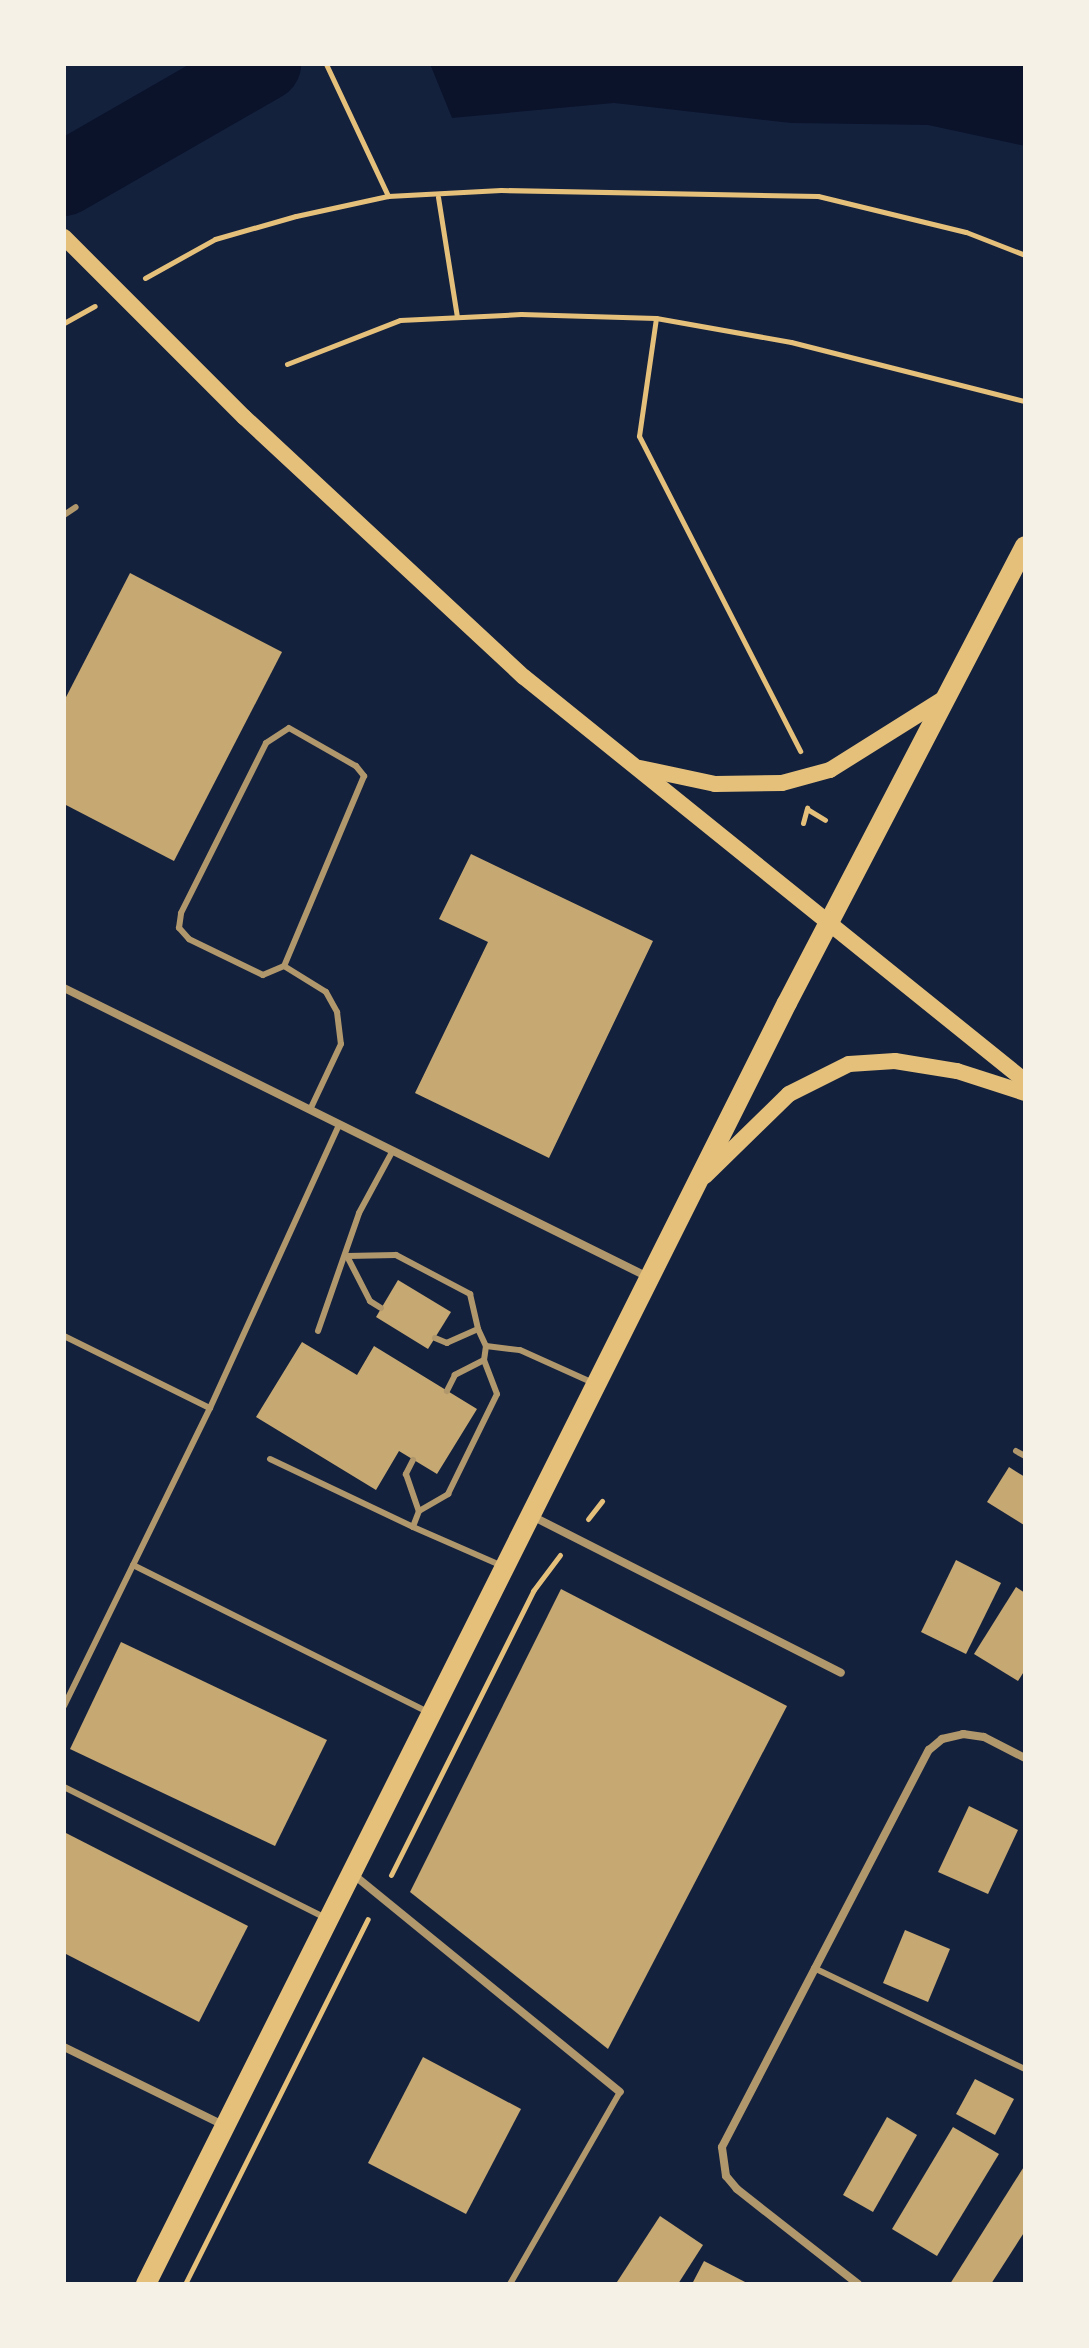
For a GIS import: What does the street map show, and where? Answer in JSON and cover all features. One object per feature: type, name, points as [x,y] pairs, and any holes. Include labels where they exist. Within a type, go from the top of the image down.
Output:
[{"type":"main road","points":[[64,237],[383,551],[524,677],[1025,1081]]},
{"type":"main road","points":[[146,2284],[534,1517],[787,1003],[832,925],[1025,546]]},
{"type":"main road","points":[[635,767],[715,784],[782,783],[830,770],[949,695]]},
{"type":"main road","points":[[701,1179],[789,1094],[849,1064],[895,1061],[941,1068],[1025,1093]]},
{"type":"street","points":[[64,988],[653,1279]]},
{"type":"street","points":[[534,1517],[841,1673]]},
{"type":"street","points":[[858,2284],[737,2189],[723,2167],[726,2136],[929,1750],[942,1739],[963,1734],[984,1737],[1025,1758]]},
{"type":"street","points":[[354,1875],[620,2092]]},
{"type":"street","points":[[64,2047],[226,2127]]},
{"type":"lane","points":[[64,515],[76,507]]},
{"type":"lane","points":[[289,728],[356,766],[364,776],[284,966],[263,975],[189,939],[179,928],[181,913],[266,743],[289,728]]},
{"type":"lane","points":[[284,966],[326,992],[337,1012],[341,1044],[310,1110]]},
{"type":"lane","points":[[64,1706],[210,1408],[339,1125]]},
{"type":"lane","points":[[318,1331],[347,1256],[359,1213],[392,1152]]},
{"type":"lane","points":[[347,1256],[396,1255],[470,1294],[478,1329],[486,1346],[484,1360],[497,1394],[448,1494],[419,1511],[413,1527]]},
{"type":"lane","points":[[347,1256],[370,1301],[381,1308]]},
{"type":"lane","points":[[435,1338],[447,1343],[478,1329]]},
{"type":"lane","points":[[64,1336],[210,1408]]},
{"type":"lane","points":[[486,1346],[520,1350],[599,1386]]},
{"type":"lane","points":[[447,1391],[455,1375],[484,1360]]},
{"type":"lane","points":[[1016,1451],[1025,1456]]},
{"type":"lane","points":[[270,1459],[508,1568]]},
{"type":"lane","points":[[413,1460],[406,1474],[419,1511]]},
{"type":"lane","points":[[133,1565],[434,1715]]},
{"type":"lane","points":[[64,1787],[331,1920]]},
{"type":"lane","points":[[814,1968],[1025,2069]]},
{"type":"lane","points":[[510,2284],[620,2092]]},
{"type":"path","points":[[326,64],[388,196]]},
{"type":"path","points":[[133,285],[215,239],[388,196],[438,197],[501,190],[818,196],[966,232],[1025,255]]},
{"type":"path","points":[[438,197],[457,317]]},
{"type":"path","points":[[64,323],[105,300]]},
{"type":"path","points":[[287,364],[400,320],[457,317],[656,318],[791,342],[1025,401]]},
{"type":"path","points":[[656,318],[639,436],[806,763]]},
{"type":"path","points":[[803,823],[807,807],[825,820]]},
{"type":"water","points":[[430,64],[1025,64],[1025,146],[928,125],[791,123],[614,103],[452,118]]},
{"type":"building","points":[[130,573],[282,652],[174,861],[64,804],[64,701]]},
{"type":"building","points":[[471,854],[653,941],[549,1158],[415,1093],[488,942],[439,919]]},
{"type":"building","points":[[398,1280],[451,1312],[428,1349],[376,1317]]},
{"type":"building","points":[[302,1342],[357,1375],[374,1346],[477,1409],[437,1474],[399,1451],[376,1490],[256,1417]]},
{"type":"building","points":[[1009,1467],[1025,1477],[1024,1525],[987,1502]]},
{"type":"building","points":[[956,1560],[1001,1583],[966,1654],[921,1632]]},
{"type":"building","points":[[1016,1587],[1025,1593],[1025,1670],[1018,1681],[974,1654]]},
{"type":"building","points":[[561,1589],[787,1706],[608,2049],[410,1892]]},
{"type":"building","points":[[121,1642],[327,1740],[275,1846],[70,1749]]},
{"type":"building","points":[[969,1806],[1018,1830],[988,1894],[938,1872]]},
{"type":"building","points":[[64,1832],[248,1926],[199,2022],[64,1953]]},
{"type":"building","points":[[905,1930],[950,1949],[928,2002],[883,1983]]},
{"type":"building","points":[[423,2057],[521,2109],[466,2214],[368,2163]]},
{"type":"building","points":[[975,2079],[1014,2099],[995,2135],[956,2114]]},
{"type":"building","points":[[887,2117],[917,2135],[873,2212],[843,2195]]},
{"type":"building","points":[[953,2127],[999,2154],[937,2256],[892,2229]]},
{"type":"building","points":[[1025,2165],[1025,2231],[991,2284],[950,2284]]},
{"type":"building","points":[[660,2216],[703,2245],[678,2284],[620,2284],[617,2282]]},
{"type":"building","points":[[704,2261],[749,2284],[692,2284]]},
{"type":"waterway","points":[[64,179],[264,64]]}]
